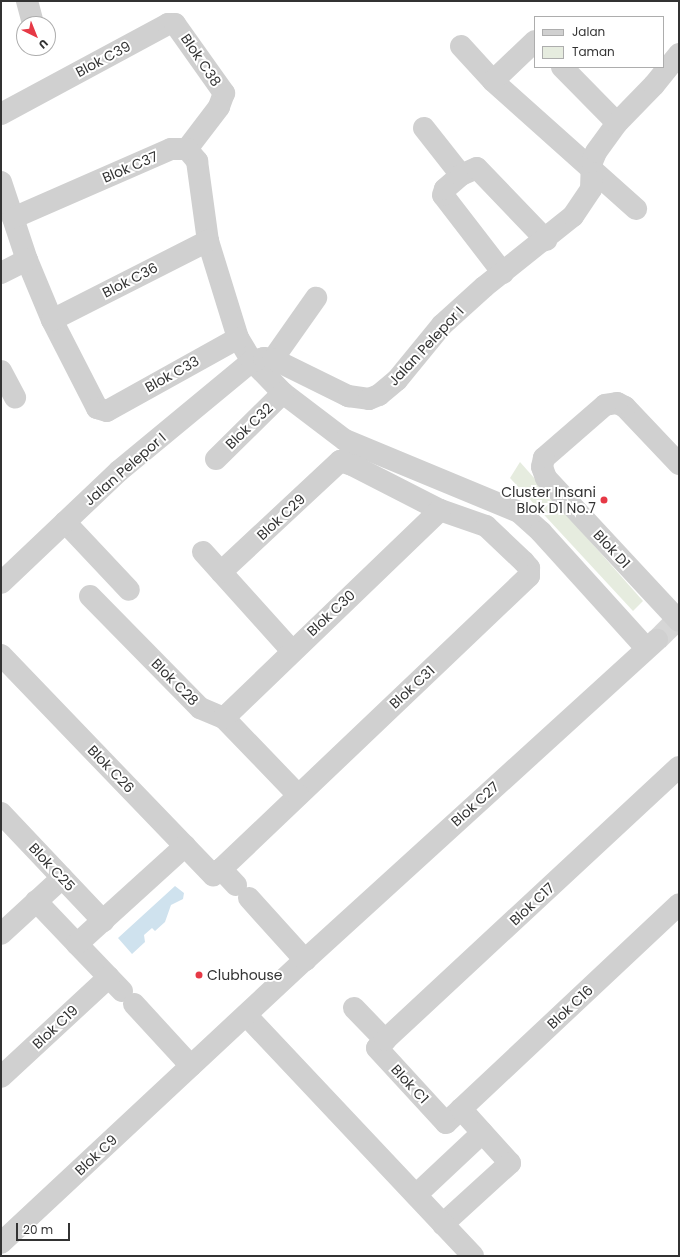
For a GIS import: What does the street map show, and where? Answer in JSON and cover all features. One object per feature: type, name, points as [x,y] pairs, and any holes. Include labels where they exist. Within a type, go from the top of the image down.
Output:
[{"type":"street","name":"Blok C38","points":[[174,26],[224,93],[219,107],[187,149]]},
{"type":"street","name":"Blok C39","points":[[1,114],[174,26]]},
{"type":"street","points":[[493,81],[534,42]]},
{"type":"street","points":[[461,46],[493,81],[636,209]]},
{"type":"street","name":"Jalan Pelepor I","points":[[1,583],[120,471],[252,362],[264,358],[273,360],[348,396],[368,399],[379,395],[397,380],[442,325],[503,273],[546,240],[584,202],[591,188],[591,170],[596,152],[617,123],[654,85],[679,54]]},
{"type":"street","points":[[563,68],[617,123]]},
{"type":"street","points":[[424,128],[461,175]]},
{"type":"street","name":"Blok C37","points":[[12,218],[171,149],[187,149]]},
{"type":"street","points":[[187,149],[197,160],[208,241],[238,338],[252,362],[282,393],[345,440],[519,512],[541,532],[668,629]]},
{"type":"street","points":[[503,273],[443,195],[445,189],[461,175],[477,168],[546,240]]},
{"type":"street","points":[[1,182],[27,260],[52,320]]},
{"type":"street","name":"Blok C36","points":[[52,320],[208,241]]},
{"type":"street","points":[[1,273],[27,260]]},
{"type":"street","points":[[273,360],[316,298]]},
{"type":"street","name":"Blok C33","points":[[52,320],[97,408],[107,411],[238,338]]},
{"type":"street","points":[[1,371],[16,397]]},
{"type":"street","name":"Blok C32","points":[[216,459],[282,393]]},
{"type":"street","name":"Blok D1","points":[[668,629],[546,478],[542,467],[544,458],[605,405],[617,403],[625,407],[679,464]]},
{"type":"street","name":"Blok C29","points":[[221,572],[340,461],[352,465],[440,510]]},
{"type":"street","name":"Blok C31","points":[[221,869],[527,580],[529,568],[486,526],[440,510]]},
{"type":"street","name":"Blok C30","points":[[224,718],[440,510]]},
{"type":"street","points":[[65,522],[129,590]]},
{"type":"street","points":[[203,552],[292,651]]},
{"type":"street","name":"Blok C28","points":[[90,596],[200,708],[224,718],[298,795]]},
{"type":"street","name":"Blok C27","points":[[246,1015],[668,629]]},
{"type":"street","name":"Blok C26","points":[[1,655],[214,876],[221,869]]},
{"type":"street","name":"Blok C17","points":[[385,1040],[679,767]]},
{"type":"street","name":"Blok C25","points":[[1,813],[103,921]]},
{"type":"street","points":[[77,944],[185,846]]},
{"type":"street","points":[[221,869],[305,960]]},
{"type":"street","points":[[1,934],[62,878]]},
{"type":"street","points":[[36,901],[191,1066]]},
{"type":"street","name":"Blok C16","points":[[461,1109],[679,904]]},
{"type":"street","name":"Blok C19","points":[[1,1077],[121,991]]},
{"type":"street","points":[[354,1008],[385,1040]]},
{"type":"street","points":[[246,1015],[473,1256]]},
{"type":"street","name":"Blok C9","points":[[1,1243],[246,1015]]},
{"type":"street","name":"Blok C1","points":[[385,1040],[377,1048],[446,1123],[461,1109]]},
{"type":"street","points":[[443,1224],[510,1163],[461,1109]]},
{"type":"street","points":[[416,1195],[482,1133]]},
{"type":"green space","points":[[520,462],[643,601],[633,611],[510,478]]},
{"type":"water","points":[[175,886],[184,893],[183,899],[171,905],[165,922],[155,931],[152,928],[144,935],[145,942],[132,954],[118,938]]},
{"type":"tunnel","points":[[657,640],[672,625]]},
{"type":"place","name":"Cluster Insani Blok D1 No.7","points":[[604,500]]},
{"type":"place","name":"Clubhouse","points":[[199,975]]}]
